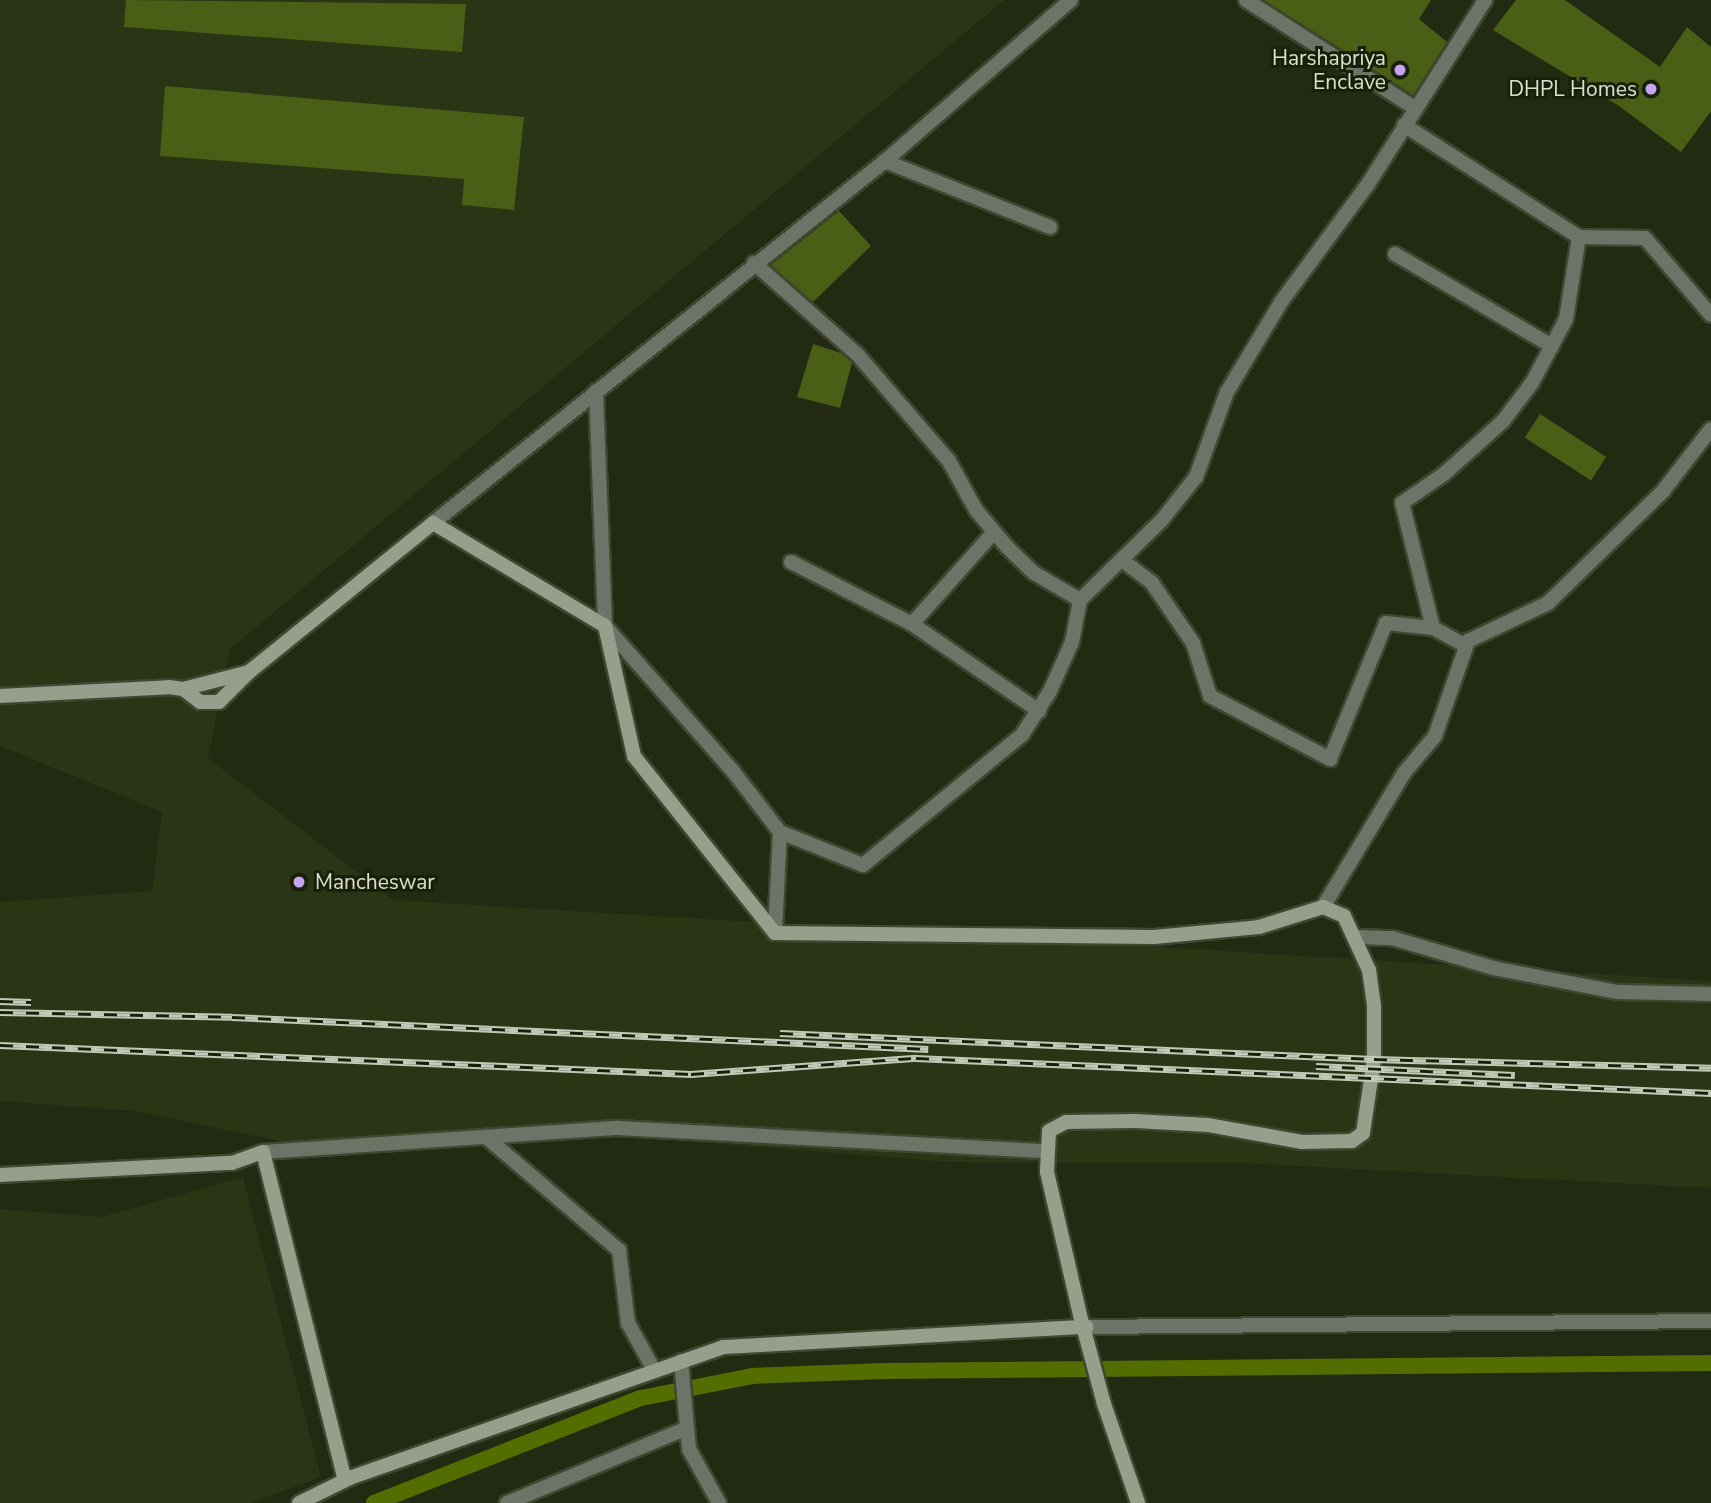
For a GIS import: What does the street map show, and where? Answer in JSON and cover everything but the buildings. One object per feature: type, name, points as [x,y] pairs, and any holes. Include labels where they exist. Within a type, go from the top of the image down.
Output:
[{"type":"street","points":[[183,689],[200,702],[219,702],[249,672],[754,263],[885,162],[1071,0]]},
{"type":"street","points":[[1246,0],[1415,108]]},
{"type":"street","points":[[433,523],[605,626],[732,770],[780,832],[863,865],[1021,735],[1038,711],[1072,642],[1080,600],[1122,561],[1196,477],[1227,392],[1281,302],[1334,233],[1485,0]]},
{"type":"street","points":[[1405,125],[1579,237],[1645,238],[1711,315]]},
{"type":"street","points":[[885,162],[1050,227]]},
{"type":"street","points":[[1433,628],[1402,503],[1444,474],[1503,421],[1532,383],[1566,319],[1579,237]]},
{"type":"street","points":[[1395,254],[1552,346]]},
{"type":"street","points":[[754,263],[857,354],[949,461],[976,510],[994,532],[1034,573],[1080,600]]},
{"type":"street","points":[[596,391],[605,626],[634,756],[726,866],[775,933]]},
{"type":"street","points":[[1323,907],[1404,773],[1435,736],[1468,641],[1548,603],[1663,491],[1711,429]]},
{"type":"street","points":[[912,624],[994,532]]},
{"type":"street","points":[[1122,561],[1152,583],[1193,643],[1210,696],[1330,759],[1386,623],[1433,628],[1466,646]]},
{"type":"street","points":[[791,562],[912,624],[1038,711]]},
{"type":"street","points":[[0,696],[183,689],[249,672]]},
{"type":"street","points":[[775,933],[780,832]]},
{"type":"street","points":[[775,933],[1154,937],[1259,927],[1323,907],[1344,916],[1357,937],[1370,970],[1374,1059],[1368,1123],[1352,1141],[1302,1142],[1199,1124],[1088,1121],[1052,1127],[1045,1151],[1104,1404],[1138,1503]]},
{"type":"street","points":[[1357,937],[1392,938],[1493,968],[1618,992],[1711,994]]},
{"type":"street","points":[[0,1175],[232,1163],[263,1152],[618,1128],[1045,1151]]},
{"type":"street","points":[[486,1137],[619,1250],[628,1323],[654,1370]]},
{"type":"street","points":[[263,1152],[345,1480]]},
{"type":"street","points":[[299,1503],[345,1480],[723,1347],[1086,1327],[1711,1321]]},
{"type":"street","points":[[681,1362],[689,1449],[719,1503]]},
{"type":"street","points":[[507,1503],[687,1426]]},
{"type":"shaded area","points":[[0,0],[1004,0],[230,649],[208,758],[393,900],[1711,981],[1711,1188],[1242,1163],[949,1162],[645,1138],[279,1141],[135,1111],[0,1101],[0,902],[152,891],[162,812],[0,746]]},
{"type":"shaded area","points":[[243,1177],[321,1477],[250,1503],[0,1503],[0,1209],[102,1217]]},
{"type":"waterway","points":[[374,1503],[641,1398],[752,1376],[884,1371],[1711,1363]]},
{"type":"railway","points":[[0,1001],[31,1002]]},
{"type":"railway","points":[[0,1012],[232,1017],[928,1049]]},
{"type":"railway","points":[[780,1033],[1374,1059],[1711,1068]]},
{"type":"railway","points":[[0,1045],[691,1074],[916,1058],[1711,1093]]},
{"type":"railway","points":[[1316,1066],[1515,1075]]},
{"type":"place","name":"Harshapriya Enclave","points":[[1400,70]]},
{"type":"place","name":"DHPL Homes","points":[[1651,89]]},
{"type":"place","name":"Mancheswar","points":[[299,882]]}]
